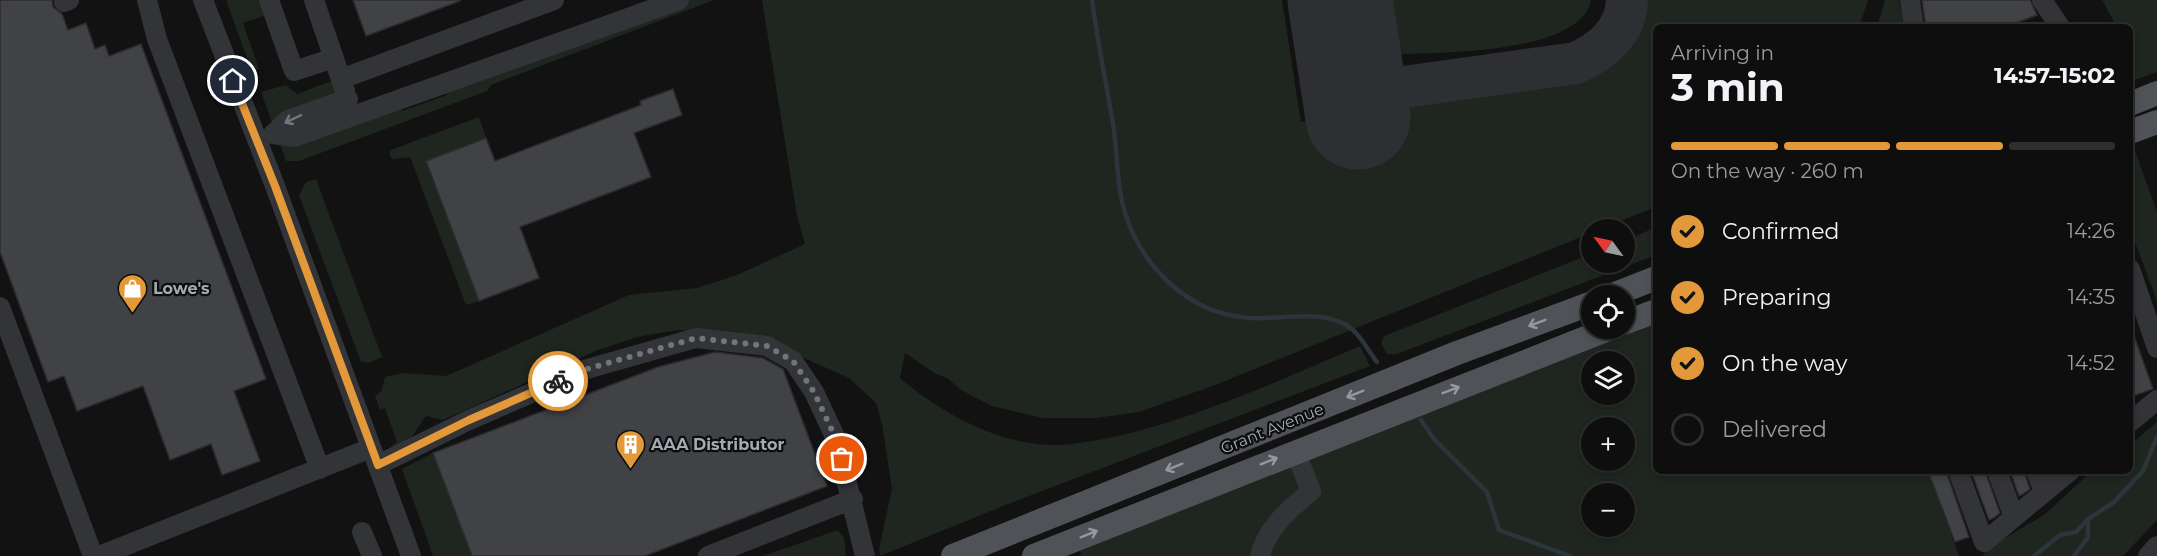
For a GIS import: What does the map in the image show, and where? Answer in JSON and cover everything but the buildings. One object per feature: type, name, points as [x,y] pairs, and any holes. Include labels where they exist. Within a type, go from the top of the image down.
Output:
[{"type":"main road","points":[[2133,103],[2157,93]]},
{"type":"main road","points":[[2133,131],[2157,122]]},
{"type":"main road","points":[[1635,286],[1653,279]]},
{"type":"main road","name":"Grant Avenue","points":[[953,556],[1457,353],[1581,307]]},
{"type":"main road","points":[[1635,319],[1653,312]]},
{"type":"main road","name":"Grant Avenue","points":[[1043,554],[1295,451],[1583,339]]},
{"type":"street","points":[[147,0],[157,39],[320,469]]},
{"type":"street","points":[[203,0],[264,138],[275,186],[411,556]]},
{"type":"street","points":[[269,0],[294,71],[334,58]]},
{"type":"street","points":[[314,0],[352,108]]},
{"type":"street","points":[[341,79],[554,0]]},
{"type":"street","points":[[264,138],[294,137],[352,108],[626,9],[679,0]]},
{"type":"street","points":[[1910,0],[1914,24]]},
{"type":"street","points":[[2042,0],[2058,24]]},
{"type":"street","points":[[2133,278],[2157,348]]},
{"type":"street","points":[[0,307],[93,556]]},
{"type":"street","points":[[99,556],[320,469],[374,457],[469,420],[587,369],[696,338],[767,346],[793,361],[814,392],[836,439],[853,499],[865,556]]},
{"type":"street","points":[[2133,416],[2157,400]]},
{"type":"street","points":[[1260,556],[1263,544],[1272,527],[1311,491],[1295,451]]},
{"type":"street","points":[[1959,474],[1984,542],[2066,474]]},
{"type":"street","points":[[1998,474],[2014,517]]},
{"type":"street","points":[[2037,474],[2044,492]]},
{"type":"street","points":[[708,556],[853,499]]},
{"type":"street","points":[[362,532],[372,556]]},
{"type":"street","points":[[2148,556],[2157,548]]},
{"type":"shaded area","points":[[226,0],[276,0],[280,10],[243,23],[259,69],[252,72]]},
{"type":"shaded area","points":[[647,0],[714,0],[491,85],[487,91],[299,161],[286,161],[261,92],[286,85],[297,94],[336,79],[349,113],[398,103],[402,111],[447,95],[441,78]]},
{"type":"shaded area","points":[[762,0],[1282,0],[1301,122],[1564,83],[1578,78],[1605,63],[1627,43],[1640,16],[1642,0],[1868,0],[1860,24],[1653,24],[1653,208],[1625,219],[1581,219],[1581,237],[1215,385],[1139,412],[1096,418],[1042,418],[992,406],[961,390],[947,378],[936,374],[905,353],[900,378],[937,405],[979,428],[1025,442],[1048,445],[1071,444],[1143,430],[1255,391],[1360,346],[1370,366],[1008,504],[880,556],[879,549],[892,489],[882,424],[876,403],[849,378],[757,337],[678,330],[637,337],[598,350],[443,420],[426,416],[411,438],[395,448],[392,445],[397,442],[385,408],[380,410],[375,396],[382,390],[385,377],[403,373],[446,376],[629,295],[697,288],[737,275],[805,244],[797,216]]},
{"type":"shaded area","points":[[1392,0],[1591,0],[1582,17],[1563,31],[1538,40],[1477,50],[1400,54]]},
{"type":"shaded area","points":[[1885,0],[1899,0],[1903,24],[1878,24]]},
{"type":"shaded area","points":[[2102,0],[2157,0],[2157,72],[2135,80],[2133,24],[2115,24]]},
{"type":"shaded area","points":[[479,117],[486,138],[426,161],[479,301],[466,305],[410,157],[392,159],[389,154],[391,150]]},
{"type":"shaded area","points":[[2133,145],[2157,212],[2157,301],[2133,237]]},
{"type":"shaded area","points":[[316,179],[382,357],[369,363],[361,362],[299,195],[306,182]]},
{"type":"shaded area","points":[[1653,228],[1653,256],[1635,263],[1635,236]]},
{"type":"shaded area","points":[[1581,258],[1581,273],[1609,273],[1397,354],[1387,354],[1381,343],[1384,336]]},
{"type":"shaded area","points":[[1653,325],[1653,474],[1929,474],[1959,556],[1078,556],[1081,555],[1080,550],[1407,419],[1581,353],[1581,405],[1635,405],[1635,351],[1585,351],[1617,339],[1635,339],[1635,332]]},
{"type":"shaded area","points":[[2157,422],[2157,520],[2123,556],[1982,556],[1991,546],[2044,515],[2089,474],[2133,474],[2133,442]]},
{"type":"shaded area","points":[[433,453],[472,556],[433,556],[402,469]]},
{"type":"shaded area","points":[[838,530],[844,538],[846,556],[763,556]]},
{"type":"waterway","points":[[1092,0],[1114,130],[1122,202],[1139,245],[1153,265],[1168,282],[1186,296],[1228,315],[1251,318],[1304,316],[1342,323],[1356,333],[1377,362]]},
{"type":"waterway","points":[[1421,420],[1434,439],[1487,492],[1499,530],[1570,556]]},
{"type":"waterway","points":[[2034,556],[2060,535],[2076,532],[2088,519],[2113,503],[2143,471],[2157,437]]},
{"type":"waterway","points":[[2074,556],[2088,537],[2088,519]]},
{"type":"taxiway","points":[[1354,94],[1576,63],[1604,46],[1611,39],[1622,21],[1627,0]]},
{"type":"runway","points":[[1340,0],[1358,117]]},
{"type":"way so far","points":[[558,381],[587,369],[696,338],[767,346],[793,361],[814,392],[836,439],[842,459]]},
{"type":"place","name":"Lowe's","points":[[132,314]]},
{"type":"place","name":"AAA Distributor","points":[[630,470]]},
{"type":"route","points":[[233,81],[275,186],[378,465],[469,420],[558,381]]}]
